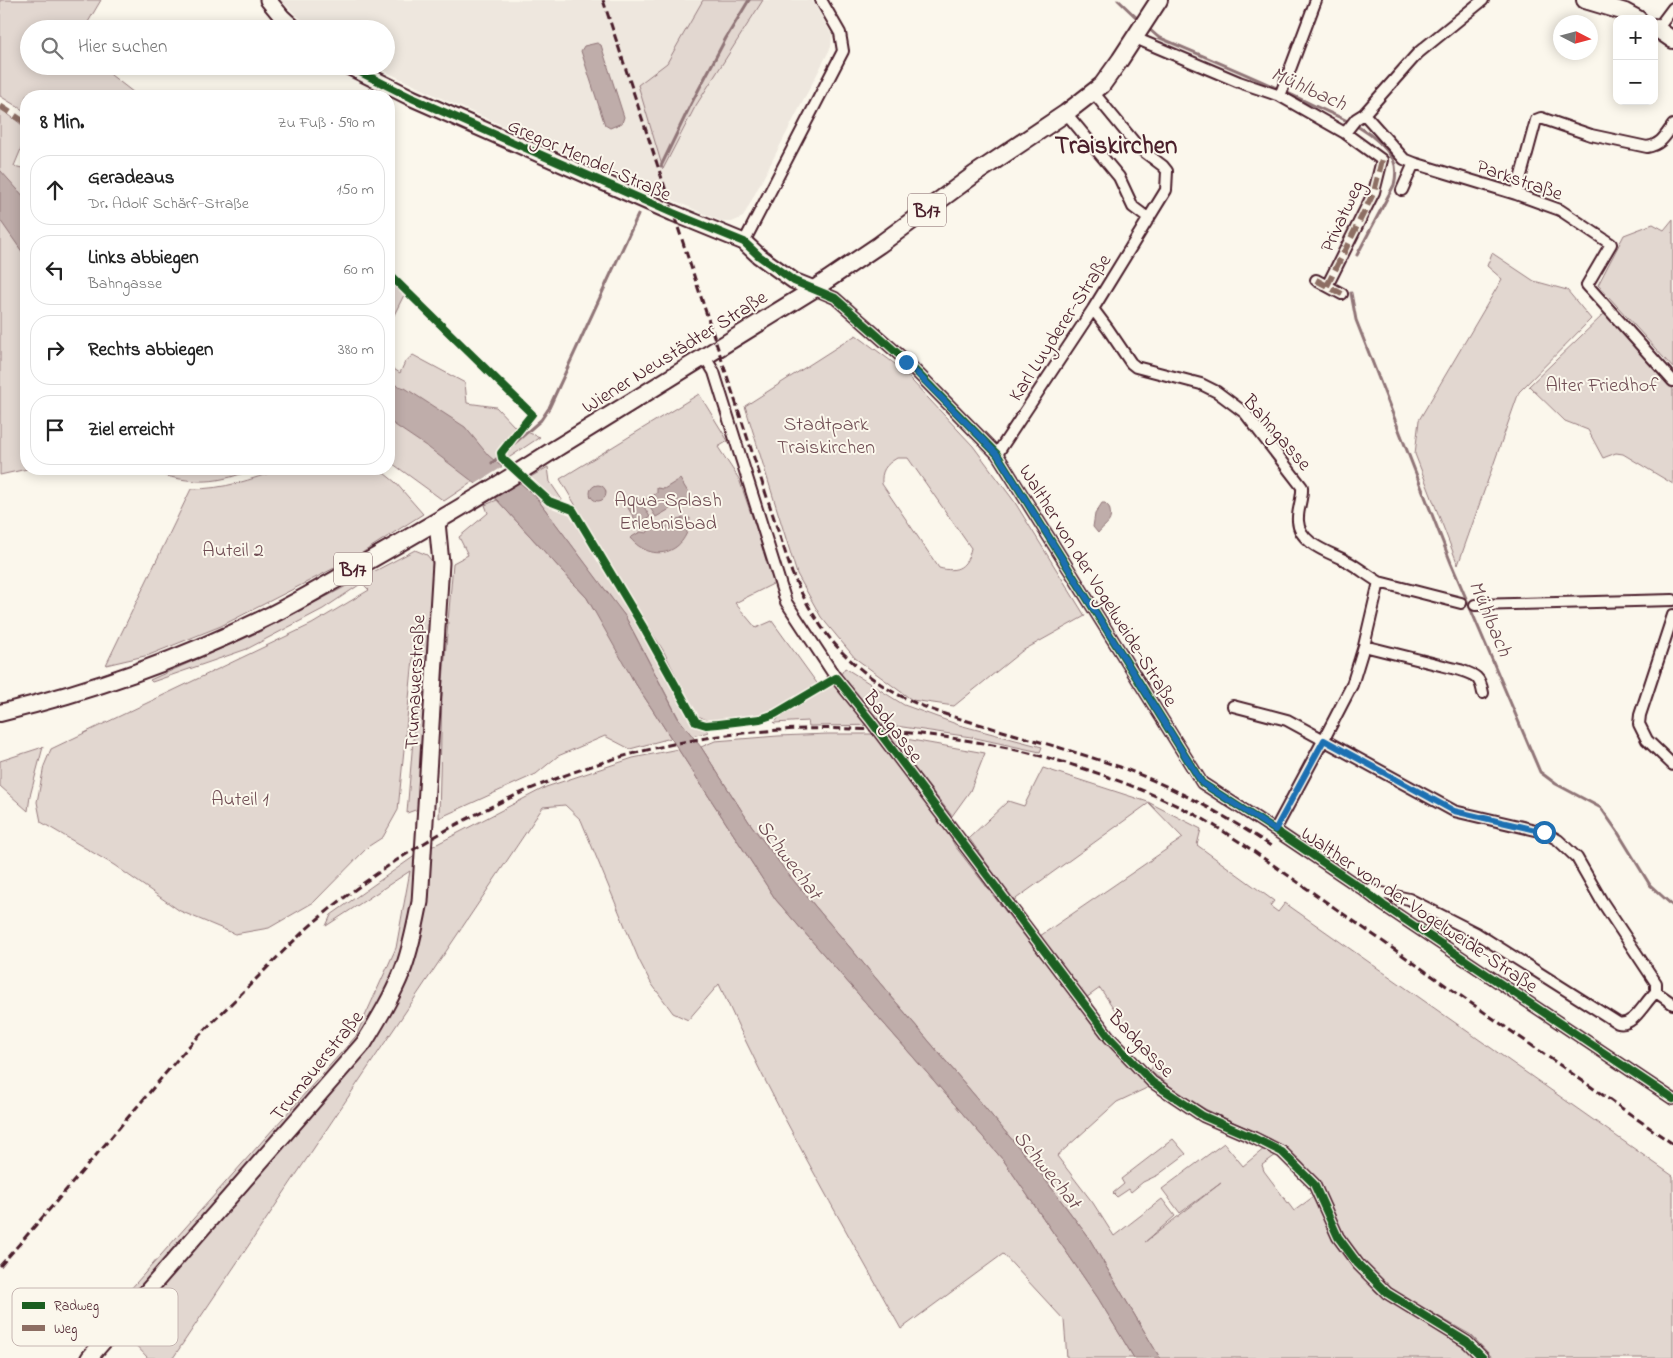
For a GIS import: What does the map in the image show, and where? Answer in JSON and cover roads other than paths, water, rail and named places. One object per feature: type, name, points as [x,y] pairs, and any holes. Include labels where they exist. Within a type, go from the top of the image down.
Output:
[{"type":"main road","points":[[268,0],[285,20]]},
{"type":"main road","name":"Wiener Neustädter Straße","points":[[437,522],[814,289],[879,245],[975,174],[1066,113],[1098,99],[1102,85],[1159,0]]},
{"type":"main road","points":[[1585,0],[1631,15]]},
{"type":"main road","points":[[1658,29],[1673,40]]},
{"type":"main road","name":"Gregor Mendel-Straße","points":[[366,75],[412,98],[673,213],[744,242],[759,256],[794,281],[814,289]]},
{"type":"main road","name":"B17","points":[[0,713],[103,685],[204,646],[268,616],[437,522]]},
{"type":"main road","name":"Trumauerstraße","points":[[149,1288],[364,1043],[386,1007],[403,972],[413,938],[422,884],[441,563],[437,522]]},
{"type":"main road","name":"Trumauerstraße","points":[[88,1358],[99,1346]]},
{"type":"street","points":[[744,242],[842,51],[840,33],[821,0]]},
{"type":"street","points":[[1281,91],[1316,0]]},
{"type":"street","points":[[1354,123],[1418,53],[1483,0]]},
{"type":"street","points":[[1658,25],[1673,8]]},
{"type":"street","points":[[1140,29],[1239,82],[1281,91],[1354,123],[1404,159],[1414,163],[1402,190]]},
{"type":"street","name":"Karl Luyderer-Straße","points":[[997,454],[1093,310],[1166,190],[1167,171],[1138,148],[1098,99]]},
{"type":"street","points":[[1066,113],[1119,177],[1133,207],[1149,219]]},
{"type":"street","points":[[1516,194],[1538,118],[1591,135],[1647,147],[1661,143],[1673,125]]},
{"type":"street","name":"Privatweg","points":[[1327,286],[1374,192],[1382,160],[1354,123]]},
{"type":"street","name":"Parkstraße","points":[[1414,163],[1516,194],[1560,210],[1611,244],[1587,285],[1673,381]]},
{"type":"street","points":[[1316,280],[1342,294]]},
{"type":"street","name":"Walther von der Vogelweide-Straße","points":[[814,289],[835,298],[904,360],[997,454],[1202,783],[1275,830],[1361,888],[1382,905],[1673,1099]]},
{"type":"street","name":"Bahngasse","points":[[1093,310],[1131,362],[1136,366],[1211,388],[1245,413],[1302,486],[1303,496],[1297,520],[1299,529],[1312,543],[1350,563],[1379,582],[1462,603]]},
{"type":"street","name":"Badgasse","points":[[705,357],[714,372],[786,602],[836,678],[870,720],[1110,1038],[1152,1082],[1203,1116],[1282,1152],[1314,1184],[1338,1237],[1358,1264],[1387,1293],[1467,1342],[1483,1358]]},
{"type":"street","points":[[1275,830],[1352,684],[1364,646],[1379,582]]},
{"type":"street","points":[[1475,605],[1673,600]]},
{"type":"street","points":[[1673,615],[1639,724],[1647,740],[1673,765]]},
{"type":"street","points":[[1364,646],[1475,675],[1481,682],[1483,692]]},
{"type":"street","points":[[1233,706],[1288,720],[1454,811],[1544,832],[1558,840],[1577,858],[1585,870],[1601,900],[1656,983],[1656,992],[1673,1004]]},
{"type":"street","name":"Walther von der Vogelweide-Straße","points":[[1361,888],[1409,900],[1476,933],[1618,1022],[1624,1024],[1629,1022],[1648,998],[1656,992]]},
{"type":"waterway","points":[[661,166],[691,104],[726,38],[749,0]]},
{"type":"waterway","name":"Mühlbach","points":[[1118,0],[1139,20]]},
{"type":"waterway","name":"Mühlbach","points":[[1148,28],[1158,37],[1257,79],[1344,119],[1365,131],[1382,146],[1394,162],[1396,172],[1394,185],[1357,255]]},
{"type":"waterway","points":[[492,463],[541,420],[549,408],[638,215]]},
{"type":"waterway","name":"Mühlbach","points":[[1351,293],[1356,320],[1451,563],[1540,772],[1556,784],[1601,808],[1650,885],[1673,906]]},
{"type":"railway","points":[[603,0],[792,573],[827,635],[865,673],[889,690],[907,699],[947,715],[1088,756],[1160,783],[1198,802],[1271,846]]},
{"type":"railway","points":[[0,1266],[192,1043],[301,934],[367,881],[419,846],[473,816],[529,790],[587,768],[646,750],[706,738],[767,731],[813,729],[882,731],[983,743],[1077,766],[1167,801],[1202,819],[1246,846],[1673,1144]]},
{"type":"district","name":"Traiskirchen","points":[[1116,144]]},
{"type":"park label","name":"Alter Friedhof","points":[[1602,384]]},
{"type":"park label","name":"Stadtpark Traiskirchen","points":[[826,434]]},
{"type":"park label","name":"Aqua-Splash Erlebnisbad","points":[[668,510]]},
{"type":"park label","name":"Auteil 2","points":[[233,549]]},
{"type":"park label","name":"Auteil 1","points":[[240,798]]},
{"type":"water label","name":"Schwechat","points":[[790,859]]},
{"type":"water label","name":"Schwechat","points":[[1048,1169]]}]
